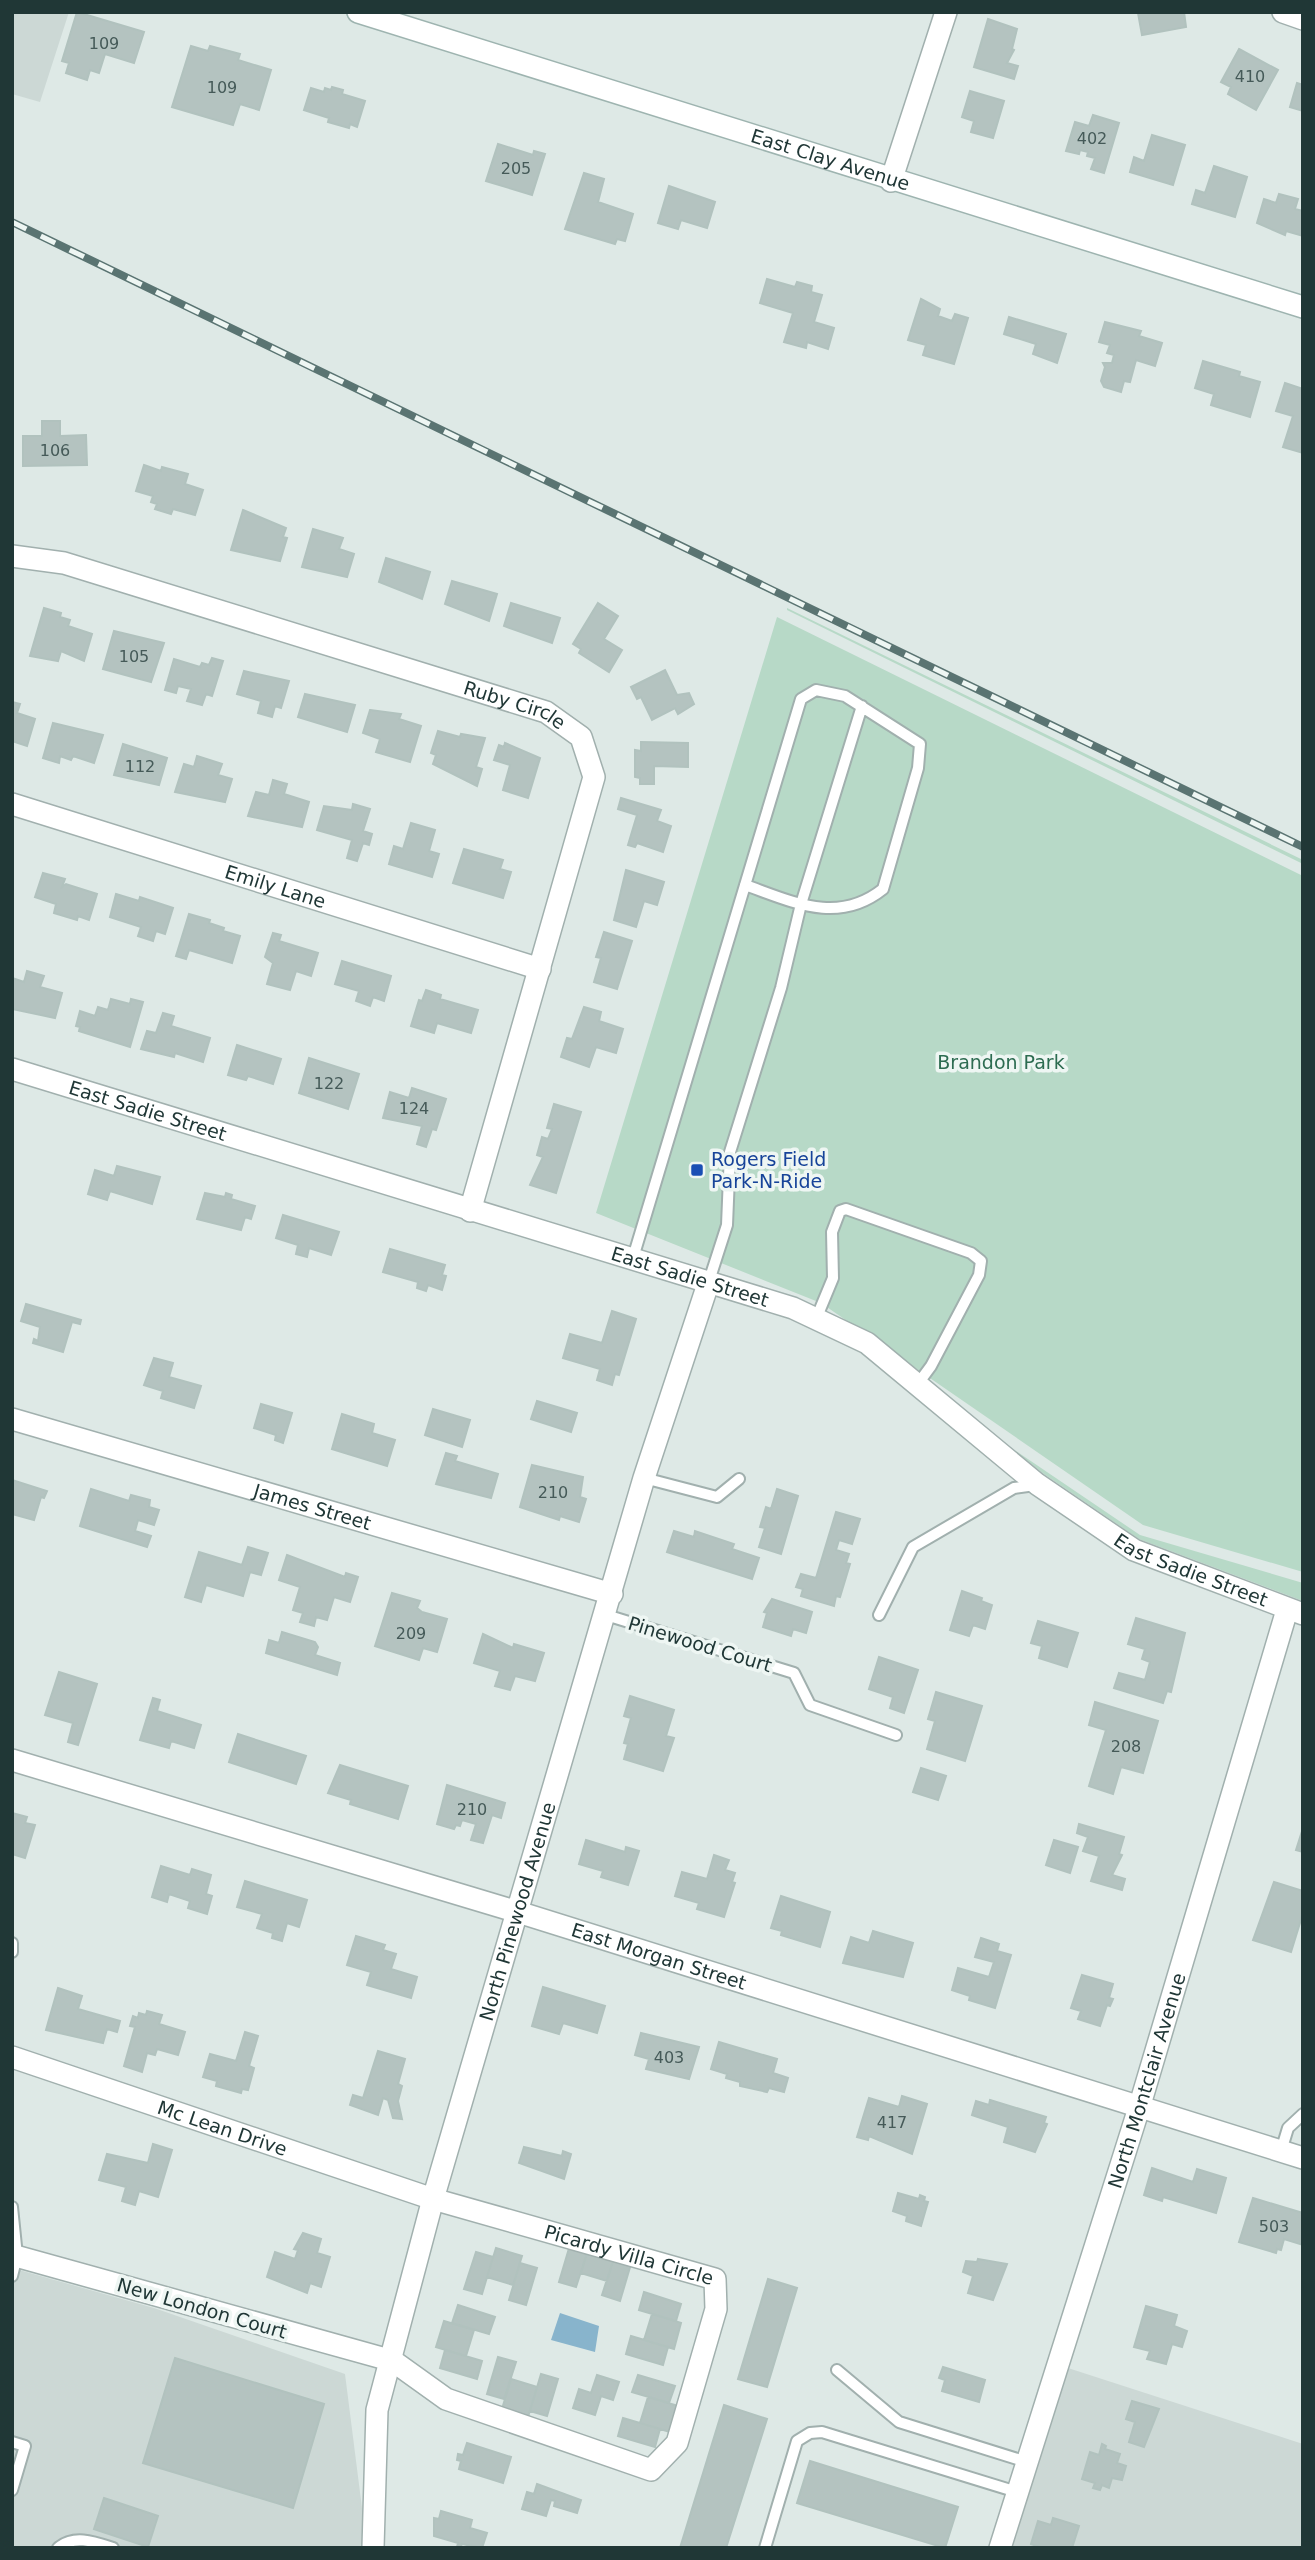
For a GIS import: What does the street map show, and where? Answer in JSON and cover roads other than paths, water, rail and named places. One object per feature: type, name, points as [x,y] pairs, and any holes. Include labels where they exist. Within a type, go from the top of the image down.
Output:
[{"type":"street","points":[[891,181],[946,12]]},
{"type":"street","points":[[1283,12],[1303,19]]},
{"type":"street","name":"East Clay Avenue","points":[[368,14],[891,181],[1303,307]]},
{"type":"street","name":"Ruby Circle","points":[[12,556],[64,563],[546,712],[581,737],[594,777],[470,1211]]},
{"type":"street","name":"Emily Lane","points":[[12,804],[540,969]]},
{"type":"street","name":"East Sadie Street","points":[[12,1069],[632,1261],[793,1308],[867,1343],[1037,1485],[1134,1550],[1295,1612]]},
{"type":"street","name":"North Pinewood Avenue","points":[[373,2548],[377,2410],[393,2361],[433,2199],[644,1478],[708,1284]]},
{"type":"street","name":"James Street","points":[[12,1419],[612,1594]]},
{"type":"street","name":"North Montclair Avenue","points":[[1000,2548],[1295,1612]]},
{"type":"street","name":"East Morgan Street","points":[[12,1760],[518,1912],[1303,2158]]},
{"type":"street","name":"Mc Lean Drive","points":[[12,2057],[433,2199]]},
{"type":"street","name":"Picardy Villa Circle","points":[[393,2361],[446,2399],[651,2470],[677,2443],[716,2309],[715,2279],[433,2199]]},
{"type":"street","name":"New London Court","points":[[14,2262],[393,2361]]},
{"type":"lane","points":[[632,1261],[745,885],[802,699],[816,690],[845,696],[920,744],[918,768],[883,889],[868,901],[846,908],[801,904],[745,885]]},
{"type":"lane","points":[[708,1284],[727,1225],[730,1152],[781,988],[801,904],[862,706]]},
{"type":"lane","points":[[816,1319],[834,1278],[832,1232],[840,1211],[846,1209],[971,1253],[981,1261],[981,1269],[931,1366],[917,1385]]},
{"type":"lane","points":[[644,1478],[716,1497],[739,1479]]},
{"type":"lane","points":[[879,1615],[914,1547],[1014,1488],[1037,1485]]},
{"type":"lane","name":"Pinewood Court","points":[[606,1615],[794,1673],[810,1705],[896,1735]]},
{"type":"lane","points":[[12,1943],[12,1952]]},
{"type":"lane","points":[[1281,2151],[1288,2128],[1303,2114]]},
{"type":"lane","points":[[12,2207],[14,2262]]},
{"type":"lane","points":[[837,2370],[899,2423],[1027,2462]]},
{"type":"lane","points":[[765,2548],[797,2441],[810,2433],[822,2432],[1017,2492]]},
{"type":"lane","points":[[12,2442],[25,2446],[12,2490]]},
{"type":"lane","points":[[58,2548],[65,2542],[87,2540],[113,2548]]},
{"type":"water","points":[[560,2313],[599,2326],[595,2352],[551,2340]]},
{"type":"railway","points":[[12,222],[1303,847]]},
{"type":"place","name":"Rogers Field Park-N-Ride","points":[[697,1170]]},
{"type":"park label","name":"Brandon Park","points":[[1001,1062]]}]
